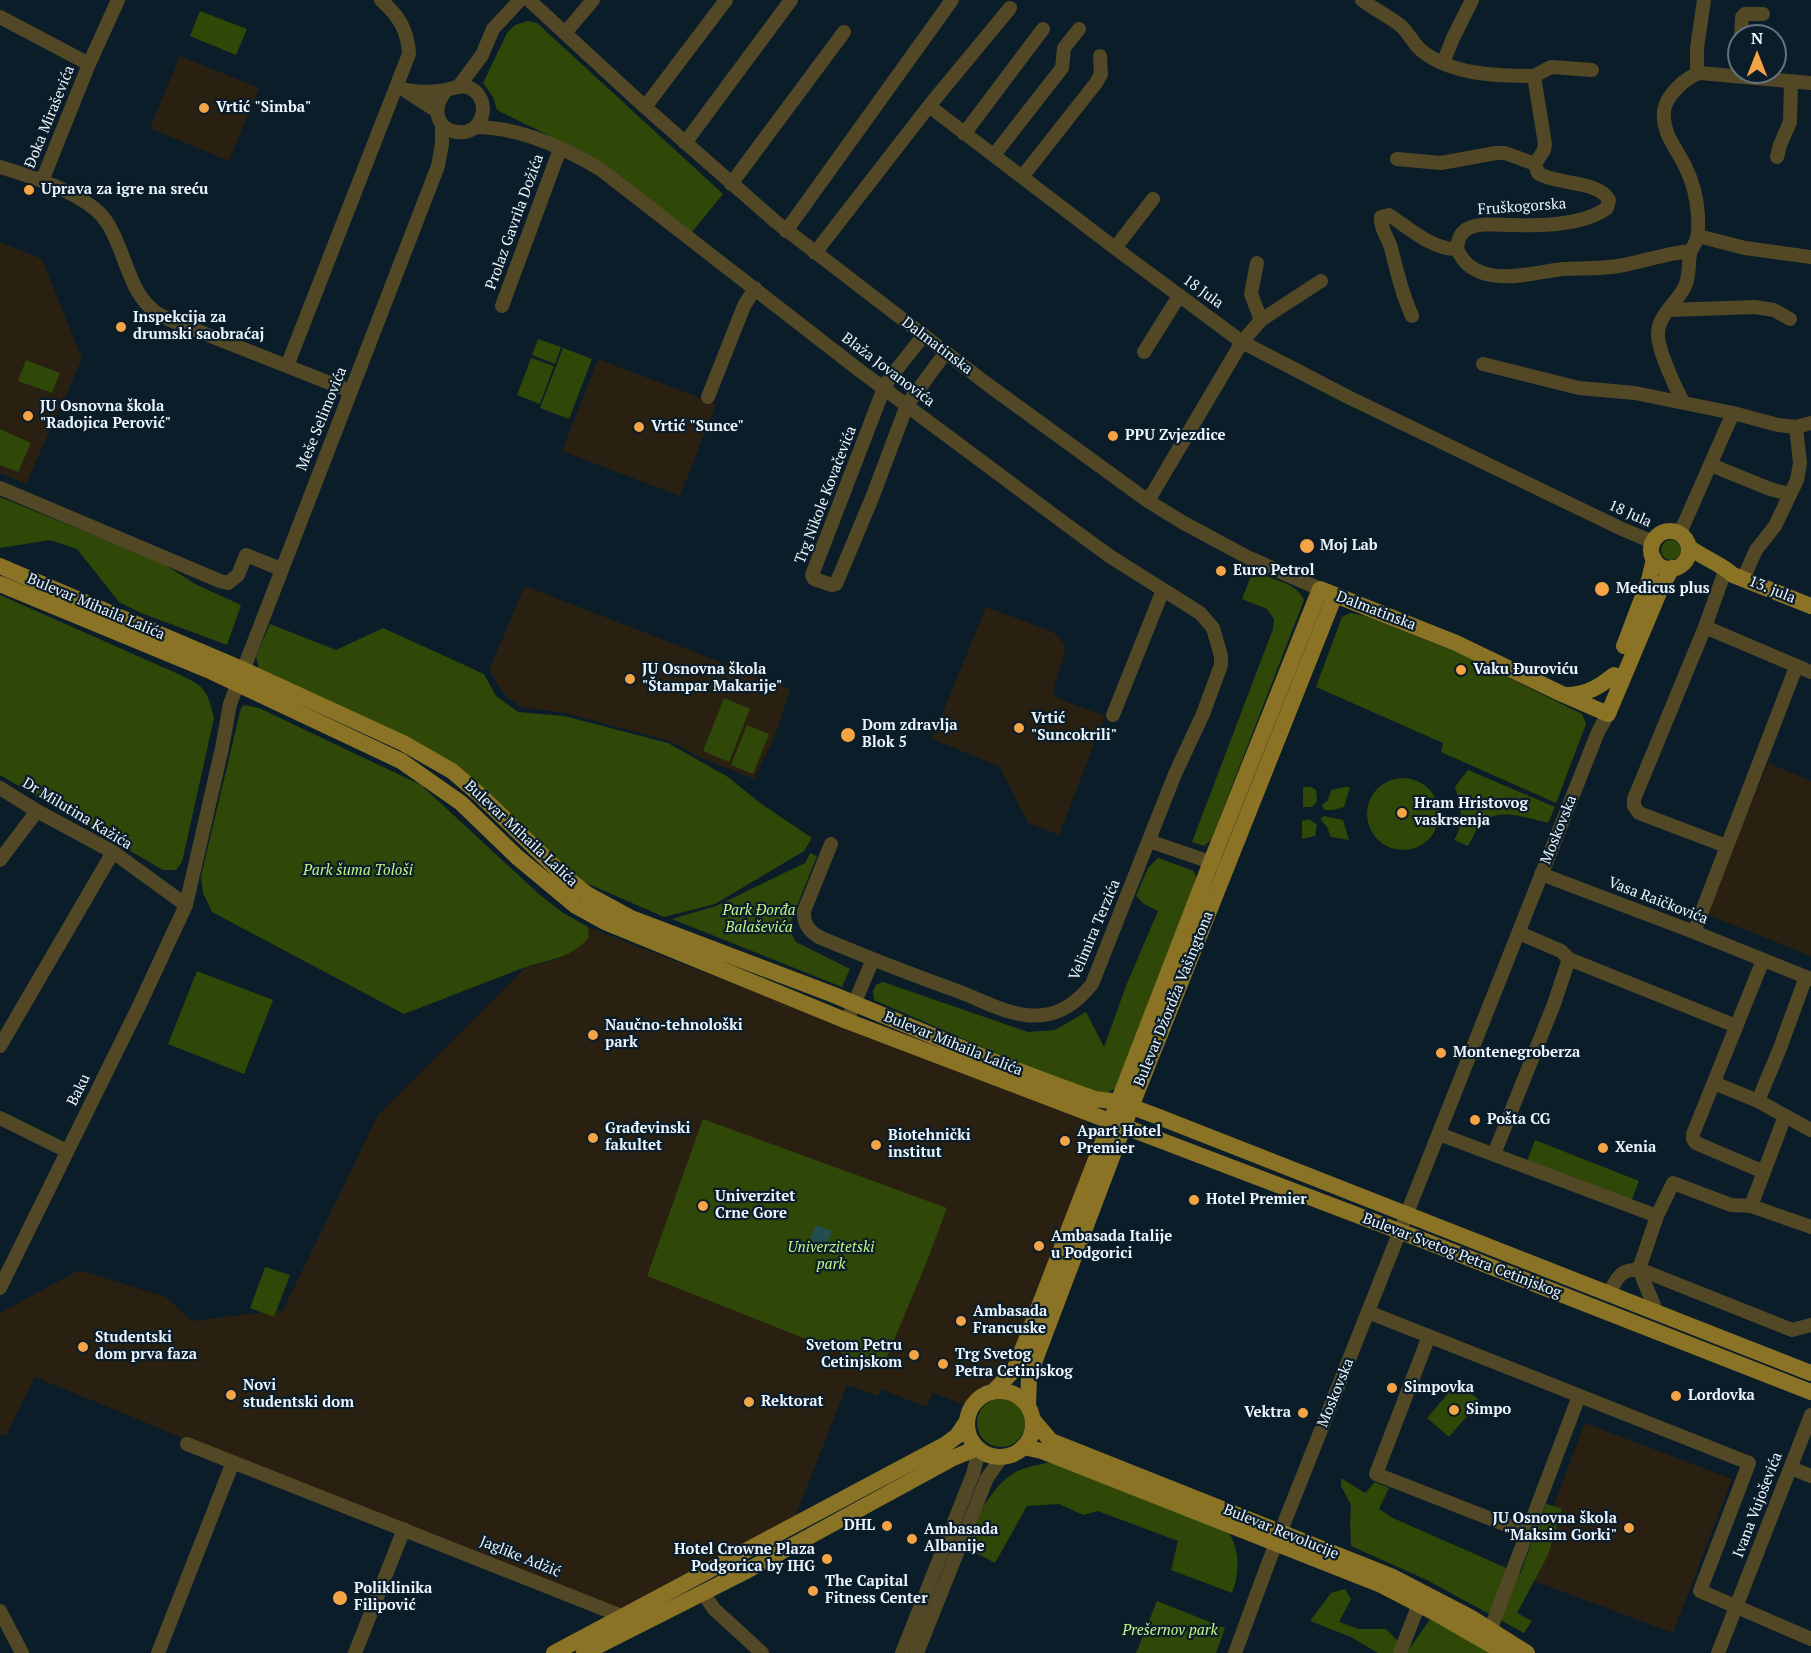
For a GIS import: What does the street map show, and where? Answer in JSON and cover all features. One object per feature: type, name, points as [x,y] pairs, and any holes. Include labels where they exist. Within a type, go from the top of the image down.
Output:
[{"type":"main road","points":[[1670,530],[1698,554],[1731,574],[1704,568],[1662,566],[1652,554],[1653,542],[1659,534],[1670,530]]},
{"type":"main road","points":[[1676,567],[1688,557],[1684,540]]},
{"type":"main road","name":"Moskovska","points":[[1603,717],[1614,675],[1649,580],[1654,559]]},
{"type":"main road","name":"Bulevar Mihaila Lalića","points":[[0,566],[239,676],[403,742],[452,771],[562,875],[611,909],[1059,1086],[1095,1099],[1125,1105]]},
{"type":"main road","name":"Moskovska","points":[[1603,717],[1661,588],[1676,567]]},
{"type":"main road","name":"13. jula","points":[[1731,574],[1811,606]]},
{"type":"main road","name":"Bulevar Mihaila Lalića","points":[[0,584],[208,670],[239,676],[401,761],[461,803],[517,856],[576,906],[604,922],[847,1021],[1118,1123]]},
{"type":"main road","name":"Dalmatinska","points":[[1327,592],[1456,643],[1562,694],[1603,717]]},
{"type":"main road","name":"Bulevar Džordža Vašingtona","points":[[993,1392],[1014,1370],[1118,1123],[1327,592]]},
{"type":"main road","points":[[1562,694],[1591,691],[1614,675]]},
{"type":"main road","name":"Bulevar Svetog Petra Cetinjskog","points":[[1125,1105],[1811,1373]]},
{"type":"main road","name":"Bulevar Džordža Vašingtona","points":[[1030,1413],[1029,1376],[1118,1123]]},
{"type":"main road","name":"Bulevar Svetog Petra Cetinjskog","points":[[1118,1123],[1811,1392]]},
{"type":"main road","points":[[554,1653],[946,1444],[957,1436],[977,1400],[993,1392],[1001,1391],[1016,1395],[1030,1413],[1030,1438],[1017,1452],[1002,1457],[986,1454],[978,1449],[969,1436],[967,1421]]},
{"type":"main road","name":"Bulevar Revolucije","points":[[1030,1413],[1051,1441],[1278,1538],[1379,1584],[1419,1604],[1504,1653]]},
{"type":"main road","name":"Bulevar Revolucije","points":[[1023,1448],[1042,1451],[1278,1538],[1393,1577],[1491,1628],[1527,1653]]},
{"type":"main road","points":[[584,1653],[703,1593],[952,1458],[978,1449]]},
{"type":"street","name":"Đoka Miraševića","points":[[118,0],[89,64],[42,181],[82,200],[106,220],[133,280],[143,298],[154,311],[170,320],[350,391]]},
{"type":"street","points":[[287,366],[401,89],[409,54],[408,39],[404,26],[381,0]]},
{"type":"street","points":[[440,118],[439,100],[453,88],[482,55],[493,29],[520,0]]},
{"type":"street","name":"Dalmatinska","points":[[529,0],[685,143],[786,231],[946,352],[1148,501],[1182,522],[1248,556],[1327,592]]},
{"type":"street","points":[[565,33],[593,0]]},
{"type":"street","points":[[645,107],[726,0]]},
{"type":"street","points":[[685,143],[791,0]]},
{"type":"street","points":[[786,231],[952,0]]},
{"type":"street","points":[[1362,0],[1402,27],[1420,49],[1443,63],[1461,69],[1494,75],[1534,76],[1551,67],[1592,70]]},
{"type":"street","points":[[1443,63],[1472,0]]},
{"type":"street","points":[[1697,73],[1697,48],[1704,0]]},
{"type":"street","points":[[815,253],[928,105],[1010,8]]},
{"type":"street","points":[[1742,24],[1742,17],[1745,14],[1763,14]]},
{"type":"street","points":[[0,17],[89,64]]},
{"type":"street","points":[[964,134],[1043,29]]},
{"type":"street","points":[[994,156],[1062,68],[1064,48],[1078,29]]},
{"type":"street","points":[[731,184],[844,32]]},
{"type":"street","points":[[401,89],[440,118],[453,131],[470,130],[482,118],[480,98],[482,55]]},
{"type":"street","points":[[1022,177],[1096,83],[1101,74],[1100,56]]},
{"type":"street","points":[[1683,402],[1676,389],[1658,332],[1660,323],[1685,286],[1688,277],[1691,251],[1698,236],[1696,202],[1685,165],[1669,139],[1664,120],[1665,105],[1687,80],[1697,73],[1727,74]]},
{"type":"street","points":[[1397,159],[1441,163],[1505,153],[1536,164],[1545,144],[1534,76]]},
{"type":"street","points":[[1787,81],[1811,83]]},
{"type":"street","points":[[1777,158],[1790,122],[1791,82]]},
{"type":"street","points":[[401,89],[430,92],[453,88],[471,89],[480,98]]},
{"type":"street","name":"Blaža Jovanovića","points":[[480,98],[498,120],[521,134]]},
{"type":"street","name":"18 Jula","points":[[928,105],[1242,342],[1478,461],[1653,542]]},
{"type":"street","name":"Meše Selimovića","points":[[239,676],[438,166],[440,118]]},
{"type":"street","name":"Blaža Jovanovića","points":[[470,130],[495,128],[521,134],[587,161],[612,178],[1066,525],[1200,613],[1214,628],[1220,649]]},
{"type":"street","name":"Meše Selimovića","points":[[438,166],[470,130]]},
{"type":"street","name":"Prolaz Gavrila Dožića","points":[[502,306],[560,149]]},
{"type":"street","name":"Fruškogorska","points":[[1457,249],[1459,237],[1468,228],[1492,225],[1557,224],[1590,217],[1607,208],[1609,200],[1605,194],[1578,183],[1543,176],[1536,168],[1536,164]]},
{"type":"street","points":[[0,167],[42,181]]},
{"type":"street","points":[[1115,248],[1153,199]]},
{"type":"street","points":[[1412,316],[1397,275],[1391,246],[1381,224],[1381,217],[1389,215],[1436,245],[1450,250],[1457,249],[1465,262],[1476,269],[1503,277],[1616,266],[1665,253],[1691,251]]},
{"type":"street","points":[[1698,236],[1744,248],[1811,257]]},
{"type":"street","points":[[1257,262],[1251,294],[1261,320]]},
{"type":"street","points":[[1148,501],[1242,342],[1261,320],[1321,281]]},
{"type":"street","points":[[708,397],[744,306],[755,288]]},
{"type":"street","points":[[1144,352],[1179,296]]},
{"type":"street","points":[[1669,310],[1755,307],[1774,310],[1791,319]]},
{"type":"street","points":[[884,388],[924,335]]},
{"type":"street","points":[[907,405],[946,352]]},
{"type":"street","points":[[1483,364],[1579,388],[1625,391],[1733,413],[1778,425],[1796,427],[1811,423]]},
{"type":"street","name":"Trg Nikole Kovačevića","points":[[884,388],[812,575],[814,579],[832,585],[836,584],[907,405]]},
{"type":"street","points":[[1684,540],[1711,465],[1733,413]]},
{"type":"street","points":[[1726,846],[1639,813],[1634,806],[1634,799],[1705,627],[1731,574],[1756,550],[1775,526],[1797,480],[1800,463],[1796,427]]},
{"type":"street","points":[[1711,465],[1770,489],[1789,494]]},
{"type":"street","points":[[0,488],[220,581],[228,583],[238,575],[246,555],[281,569]]},
{"type":"street","points":[[1113,715],[1163,590]]},
{"type":"street","points":[[1705,627],[1811,672]]},
{"type":"street","name":"Velimira Terzića","points":[[831,844],[804,911],[804,921],[810,932],[873,959],[1018,1014],[1054,1013],[1084,995],[1092,984],[1175,774],[1207,705],[1221,664],[1220,649]]},
{"type":"street","points":[[1694,932],[1796,667]]},
{"type":"street","name":"Baku","points":[[0,1288],[140,1004],[186,905],[220,759],[230,704],[239,676]]},
{"type":"street","name":"Moskovska","points":[[1235,1653],[1278,1538],[1603,717]]},
{"type":"street","name":"Dr Milutina Kažića","points":[[0,788],[113,852],[186,905]]},
{"type":"street","points":[[0,860],[38,811]]},
{"type":"street","points":[[1149,841],[1219,865]]},
{"type":"street","points":[[0,1046],[113,852]]},
{"type":"street","name":"Vasa Raičkovića","points":[[1541,874],[1808,978],[1758,1101]]},
{"type":"street","points":[[1519,933],[1561,951],[1569,959],[1736,1026]]},
{"type":"street","points":[[847,1021],[873,959]]},
{"type":"street","points":[[1494,1154],[1554,1004],[1569,959]]},
{"type":"street","points":[[1763,960],[1693,1134],[1693,1139],[1696,1143],[1764,1172]]},
{"type":"street","points":[[1714,1083],[1758,1101],[1811,1130]]},
{"type":"street","points":[[1751,1206],[1785,1116]]},
{"type":"street","points":[[2,1123],[67,1150]]},
{"type":"street","points":[[1439,1134],[1657,1216]]},
{"type":"street","points":[[1657,1313],[1639,1269],[1657,1216],[1673,1183],[1731,1205],[1751,1206],[1811,1227]]},
{"type":"street","points":[[1609,1293],[1621,1273],[1626,1270],[1639,1269],[1792,1330],[1811,1325]]},
{"type":"street","points":[[1368,1312],[1579,1396],[1491,1628]]},
{"type":"street","points":[[1429,1336],[1376,1474],[1527,1533]]},
{"type":"street","name":"Ivana Vujoševića","points":[[1579,1396],[1749,1463],[1700,1589],[1702,1593],[1811,1639]]},
{"type":"street","name":"Ivana Vujoševića","points":[[1718,1653],[1811,1415]]},
{"type":"street","name":"Jaglike Adžić","points":[[187,1444],[624,1617]]},
{"type":"street","points":[[902,1653],[973,1474],[978,1449]]},
{"type":"street","points":[[917,1653],[987,1478],[1002,1457]]},
{"type":"street","points":[[158,1653],[233,1462]]},
{"type":"street","points":[[1791,1468],[1811,1476]]},
{"type":"street","points":[[355,1653],[404,1529]]},
{"type":"street","points":[[703,1593],[714,1610],[762,1653]]},
{"type":"street","points":[[1400,1653],[1419,1604]]},
{"type":"street","points":[[0,1611],[22,1653]]},
{"type":"shaded area","name":"Vrtić \"Simba\"","points":[[180,56],[259,88],[229,161],[150,128]]},
{"type":"shaded area","name":"JU Osnovna škola \"Radojica Perović\"","points":[[0,242],[42,259],[82,359],[26,484],[0,473]]},
{"type":"shaded area","name":"Vrtić \"Sunce\"","points":[[598,359],[716,404],[680,496],[562,451]]},
{"type":"shaded area","name":"JU Osnovna škola \"Štampar Makarije\"","points":[[525,586],[790,689],[775,736],[754,779],[697,756],[670,741],[565,713],[520,707],[504,694],[489,670]]},
{"type":"shaded area","name":"Vrtić \"Suncokrili\"","points":[[986,607],[1053,632],[1064,644],[1065,652],[1054,687],[1057,698],[1105,716],[1059,835],[1028,823],[999,766],[932,739]]},
{"type":"shaded area","points":[[1768,763],[1811,781],[1811,956],[1706,914]]},
{"type":"shaded area","name":"Univerzitet Crne Gore","points":[[588,927],[1082,1119],[1093,1128],[1095,1143],[1013,1365],[999,1380],[980,1388],[965,1405],[933,1393],[926,1407],[881,1389],[878,1396],[847,1385],[795,1517],[618,1612],[246,1464],[35,1377],[6,1435],[0,1435],[0,1313],[79,1270],[166,1297],[192,1321],[283,1310],[378,1115],[526,967],[558,959],[589,937]]},
{"type":"shaded area","points":[[816,1225],[832,1231],[826,1246],[810,1240]]},
{"type":"shaded area","name":"JU Osnovna škola \"Maksim Gorki\"","points":[[1585,1423],[1732,1479],[1673,1633],[1526,1578]]},
{"type":"green space","points":[[200,11],[247,29],[236,55],[190,36]]},
{"type":"green space","points":[[528,21],[537,23],[723,194],[692,232],[580,151],[497,110],[493,97],[483,83],[507,33],[515,25]]},
{"type":"green space","points":[[538,339],[561,347],[555,364],[532,355]]},
{"type":"green space","points":[[563,348],[592,359],[569,419],[540,408]]},
{"type":"green space","points":[[531,358],[554,366],[540,404],[517,395]]},
{"type":"green space","points":[[26,360],[60,373],[52,393],[18,381]]},
{"type":"green space","points":[[0,429],[31,443],[18,472],[0,465]]},
{"type":"green space","points":[[0,497],[162,563],[197,585],[241,605],[227,645],[141,613],[119,602],[77,549],[50,540],[0,548]]},
{"type":"green space","points":[[1667,540],[1675,540],[1681,546],[1681,554],[1675,560],[1667,560],[1661,554],[1661,546]]},
{"type":"green space","points":[[1260,574],[1291,586],[1304,600],[1211,840],[1204,846],[1192,842],[1273,629],[1274,619],[1267,609],[1242,599],[1251,576]]},
{"type":"green space","points":[[0,595],[185,677],[203,689],[214,718],[182,862],[176,870],[163,870],[0,775]]},
{"type":"green space","points":[[1350,613],[1366,616],[1481,662],[1582,714],[1586,724],[1556,803],[1441,752],[1443,743],[1316,687],[1342,617]]},
{"type":"green space","points":[[270,624],[336,650],[383,628],[484,674],[496,696],[518,712],[564,716],[668,743],[728,777],[760,803],[812,838],[804,851],[715,904],[664,917],[577,879],[492,799],[260,674],[256,656]]},
{"type":"green space","points":[[724,698],[750,709],[729,762],[703,751]]},
{"type":"green space","name":"Park šuma Tološi","points":[[244,705],[259,708],[421,785],[540,895],[562,912],[588,927],[589,937],[582,945],[566,955],[523,968],[404,1014],[212,912],[203,893],[201,876],[241,708]]},
{"type":"green space","points":[[747,725],[769,734],[753,774],[731,765]]},
{"type":"green space","points":[[1468,770],[1555,807],[1548,823],[1514,815],[1497,815],[1481,824],[1468,846],[1454,840],[1461,821],[1455,787]]},
{"type":"green space","points":[[1403,778],[1423,784],[1433,794],[1439,814],[1433,834],[1423,844],[1403,850],[1383,844],[1373,834],[1367,814],[1373,794],[1383,784]]},
{"type":"green space","points":[[1303,787],[1316,790],[1317,801],[1312,807],[1303,807]]},
{"type":"green space","points":[[1350,787],[1344,807],[1324,810],[1322,805],[1328,800],[1331,790]]},
{"type":"green space","points":[[1324,816],[1343,820],[1349,840],[1331,837],[1321,820]]},
{"type":"green space","points":[[1309,819],[1317,825],[1315,836],[1302,839],[1302,821]]},
{"type":"green space","name":"Park Đorđa Balaševića","points":[[810,853],[817,856],[788,928],[796,942],[850,969],[842,987],[672,919],[716,906],[805,863]]},
{"type":"green space","points":[[1158,858],[1194,871],[1198,882],[1119,1086],[1109,1092],[1093,1095],[874,1000],[873,991],[876,985],[883,982],[1028,1032],[1055,1030],[1086,1012],[1104,1047],[1126,986],[1158,911],[1144,904],[1136,896],[1148,868]]},
{"type":"green space","points":[[197,971],[273,1000],[244,1074],[168,1044]]},
{"type":"green space","name":"Univerzitetski park","points":[[703,1119],[947,1208],[882,1369],[647,1276]]},
{"type":"green space","points":[[1535,1140],[1639,1181],[1631,1202],[1527,1161]]},
{"type":"green space","points":[[265,1267],[290,1275],[274,1317],[250,1308]]},
{"type":"green space","name":"Simpo","points":[[1458,1382],[1480,1401],[1449,1437],[1427,1418]]},
{"type":"green space","points":[[996,1399],[1006,1399],[1018,1406],[1025,1418],[1025,1428],[1018,1440],[1006,1447],[996,1447],[981,1436],[977,1428],[977,1418],[988,1403]]},
{"type":"green space","points":[[1052,1462],[1229,1533],[1238,1562],[1232,1593],[1171,1570],[1178,1541],[1098,1511],[1083,1515],[1059,1504],[1027,1506],[995,1563],[961,1545],[987,1500],[1007,1478],[1023,1469]]},
{"type":"green space","points":[[1341,1478],[1365,1493],[1375,1482],[1389,1488],[1379,1509],[1393,1518],[1520,1574],[1546,1504],[1562,1509],[1548,1555],[1517,1613],[1532,1621],[1524,1633],[1427,1580],[1351,1546],[1351,1505],[1341,1486]]},
{"type":"green space","points":[[1345,1589],[1351,1599],[1339,1622],[1359,1629],[1386,1629],[1408,1651],[1430,1619],[1492,1653],[1378,1653],[1351,1637],[1310,1621],[1331,1593]]},
{"type":"green space","name":"Prešernov park","points":[[1157,1601],[1225,1628],[1216,1653],[1136,1653]]},
{"type":"place","name":"Vrtić \"Simba\"","points":[[204,108]]},
{"type":"place","name":"Uprava za igre na sreću","points":[[29,190]]},
{"type":"place","name":"Inspekcija za drumski saobraćaj","points":[[121,327]]},
{"type":"place","name":"JU Osnovna škola \"Radojica Perović\"","points":[[28,416]]},
{"type":"place","name":"Vrtić \"Sunce\"","points":[[639,427]]},
{"type":"place","name":"PPU Zvjezdice","points":[[1113,436]]},
{"type":"place","name":"Moj Lab","points":[[1307,546]]},
{"type":"place","name":"Euro Petrol","points":[[1221,571]]},
{"type":"place","name":"Medicus plus","points":[[1602,589]]},
{"type":"place","name":"Vaku Đuroviću","points":[[1461,670]]},
{"type":"place","name":"JU Osnovna škola \"Štampar Makarije\"","points":[[630,679]]},
{"type":"place","name":"Vrtić \"Suncokrili\"","points":[[1019,728]]},
{"type":"place","name":"Dom zdravlja Blok 5","points":[[848,735]]},
{"type":"place","name":"Hram Hristovog vaskrsenja","points":[[1402,813]]},
{"type":"place","name":"Naučno-tehnološki park","points":[[593,1035]]},
{"type":"place","name":"Montenegroberza","points":[[1441,1053]]},
{"type":"place","name":"Pošta CG","points":[[1475,1120]]},
{"type":"place","name":"Građevinski fakultet","points":[[593,1138]]},
{"type":"place","name":"Apart Hotel Premier","points":[[1065,1141]]},
{"type":"place","name":"Biotehnički institut","points":[[876,1145]]},
{"type":"place","name":"Xenia","points":[[1603,1148]]},
{"type":"place","name":"Hotel Premier","points":[[1194,1200]]},
{"type":"place","name":"Univerzitet Crne Gore","points":[[703,1206]]},
{"type":"place","name":"Ambasada Italije u Podgorici","points":[[1039,1246]]},
{"type":"place","name":"Ambasada Francuske","points":[[961,1321]]},
{"type":"place","name":"Studentski dom prva faza","points":[[83,1347]]},
{"type":"place","name":"Svetom Petru Cetinjskom","points":[[914,1355]]},
{"type":"place","name":"Trg Svetog Petra Cetinjskog","points":[[943,1364]]},
{"type":"place","name":"Simpovka","points":[[1392,1388]]},
{"type":"place","name":"Novi studentski dom","points":[[231,1395]]},
{"type":"place","name":"Lordovka","points":[[1676,1396]]},
{"type":"place","name":"Rektorat","points":[[749,1402]]},
{"type":"place","name":"Simpo","points":[[1454,1410]]},
{"type":"place","name":"Vektra","points":[[1303,1413]]},
{"type":"place","name":"DHL","points":[[887,1526]]},
{"type":"place","name":"JU Osnovna škola \"Maksim Gorki\"","points":[[1629,1528]]},
{"type":"place","name":"Ambasada Albanije","points":[[912,1539]]},
{"type":"place","name":"Hotel Crowne Plaza Podgorica by IHG","points":[[827,1559]]},
{"type":"place","name":"The Capital Fitness Center","points":[[813,1591]]},
{"type":"place","name":"Poliklinika Filipović","points":[[340,1598]]}]
